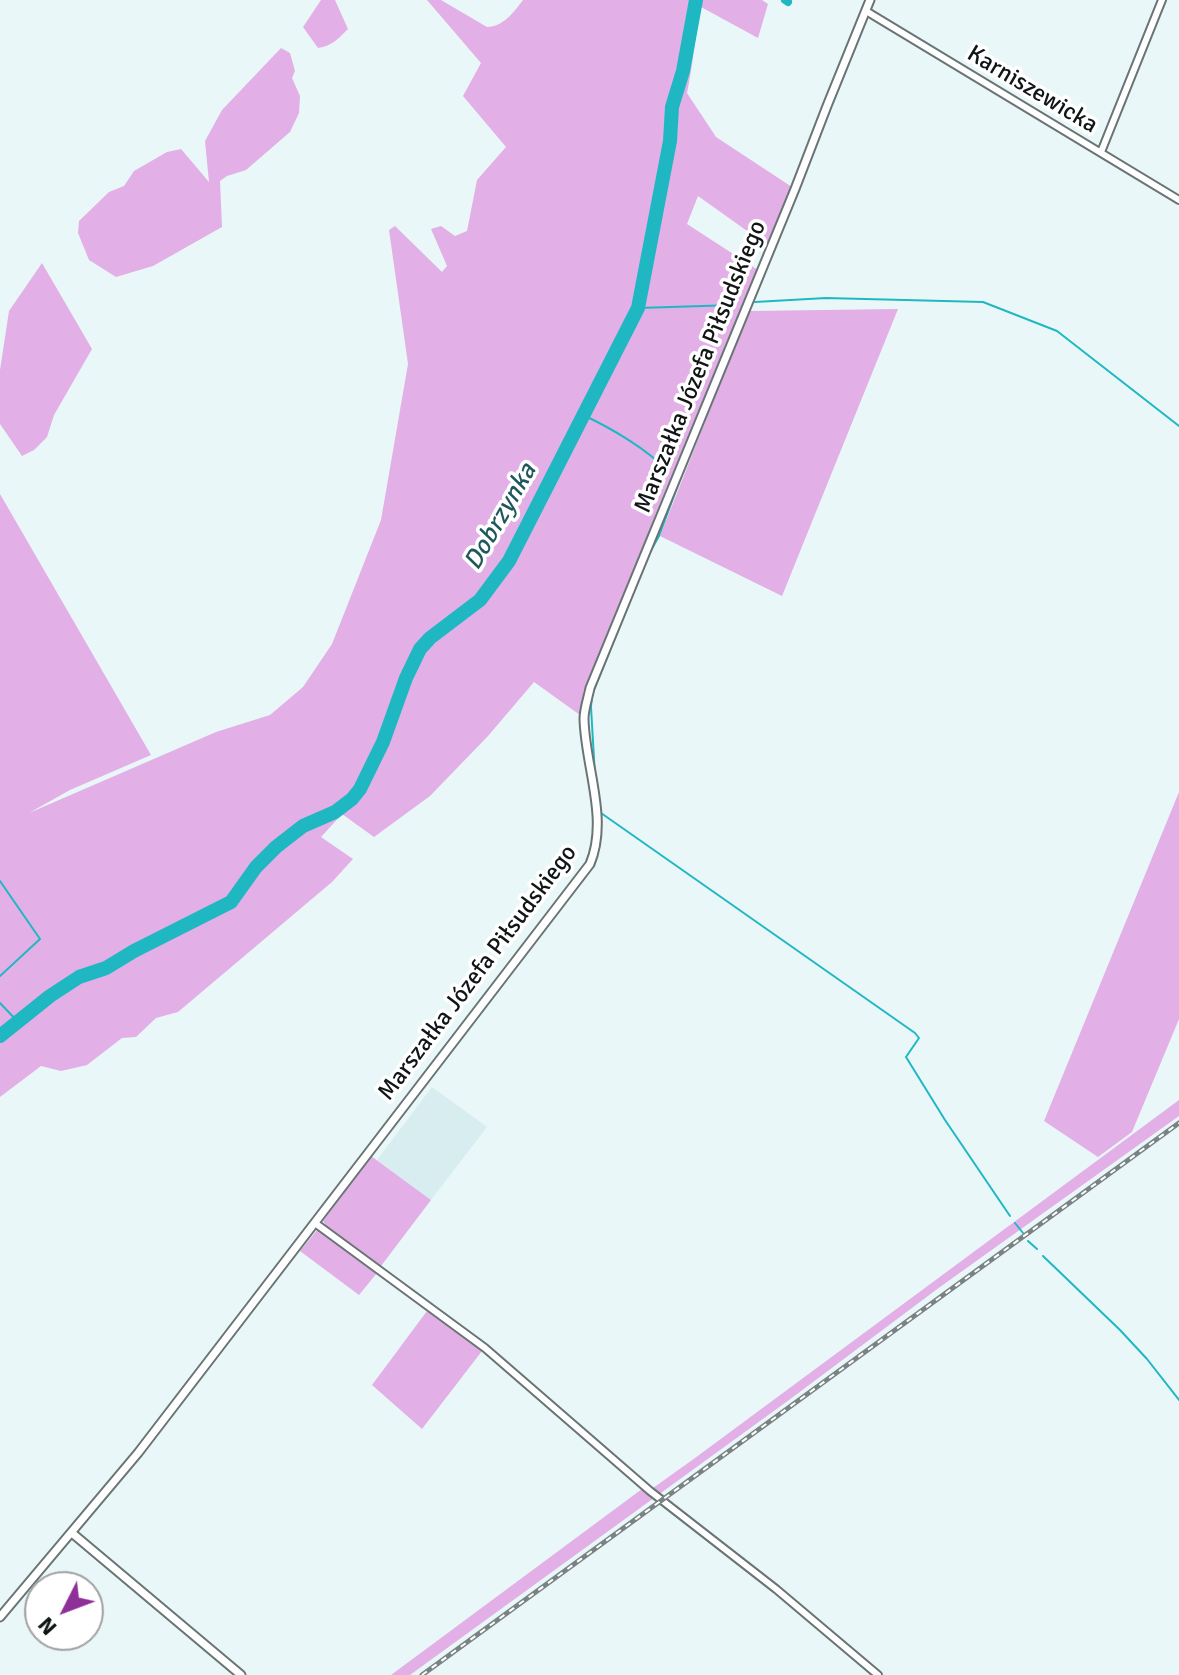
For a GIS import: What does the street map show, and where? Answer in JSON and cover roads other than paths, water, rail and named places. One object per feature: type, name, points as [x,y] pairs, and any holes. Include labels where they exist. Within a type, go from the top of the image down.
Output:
[{"type":"street","name":"Marszałka Józefa Piłsudskiego","points":[[0,1617],[148,1441],[590,864],[597,838],[584,718],[590,688],[870,0]]},
{"type":"street","points":[[1101,152],[1162,0]]},
{"type":"street","name":"Karniszewicka","points":[[866,11],[1179,200]]},
{"type":"street","points":[[315,1223],[485,1348],[650,1491],[776,1589],[878,1675]]},
{"type":"street","points":[[72,1533],[241,1675]]},
{"type":"waterway","name":"Dobrzynka","points":[[0,1036],[79,977],[106,968],[231,902],[256,867],[276,847],[303,826],[335,812],[360,789],[383,742],[420,649],[480,600],[509,561],[638,308],[670,141],[672,107],[683,71],[696,0]]},
{"type":"waterway","points":[[755,302],[826,298],[983,302],[1057,331],[1179,426]]},
{"type":"waterway","points":[[638,308],[735,305]]},
{"type":"waterway","points":[[583,415],[628,440],[667,471]]},
{"type":"waterway","points":[[595,776],[592,695],[681,477]]},
{"type":"waterway","points":[[601,813],[915,1033],[919,1038],[906,1057],[1010,1216]]},
{"type":"waterway","points":[[0,881],[40,939],[0,976]]},
{"type":"waterway","points":[[0,1003],[19,1023]]},
{"type":"waterway","points":[[1015,1223],[1023,1233]]},
{"type":"waterway","points":[[1028,1241],[1037,1249]]},
{"type":"waterway","points":[[1043,1256],[1120,1330],[1179,1400]]},
{"type":"railway","points":[[422,1675],[1179,1123]]}]
